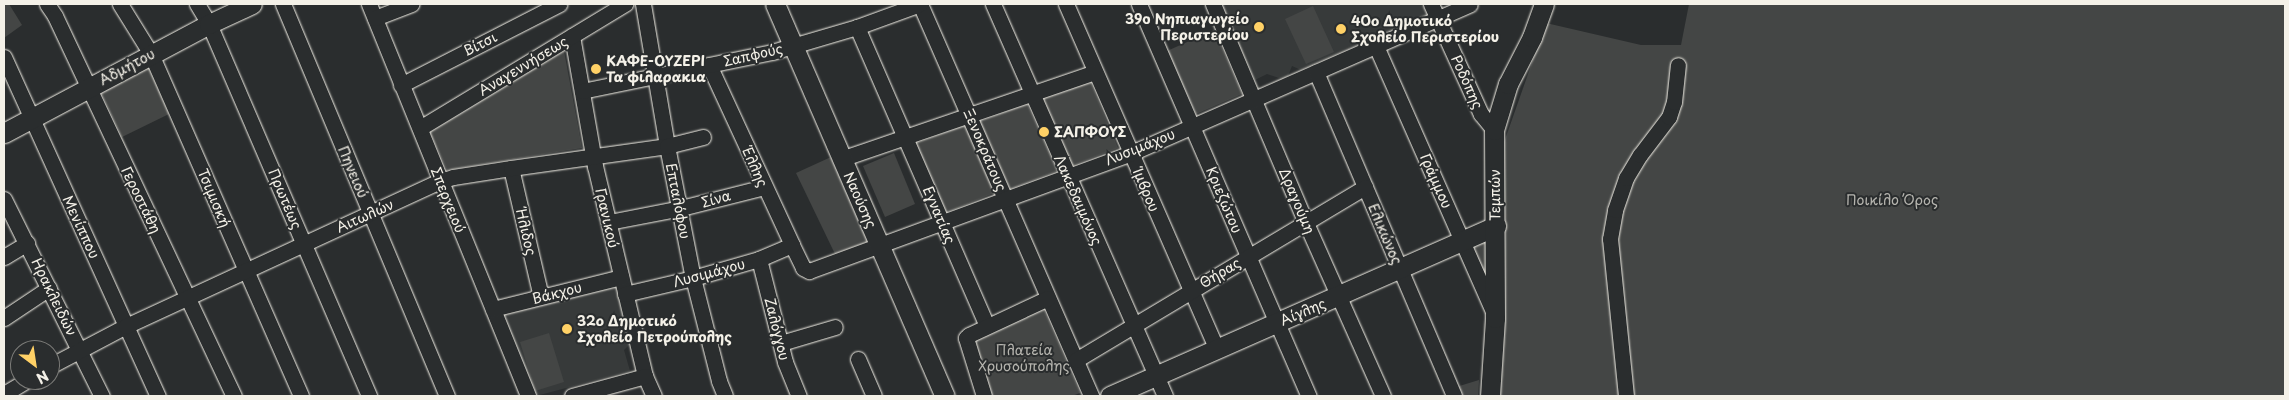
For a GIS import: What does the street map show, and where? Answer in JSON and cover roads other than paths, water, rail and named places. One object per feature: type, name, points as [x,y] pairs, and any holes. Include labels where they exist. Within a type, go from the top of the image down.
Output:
[{"type":"street","name":"Γεροστάθη","points":[[47,4],[55,16],[234,396]]},
{"type":"street","name":"Τσιμισκή","points":[[120,4],[152,54],[301,396]]},
{"type":"street","name":"Πρωτέως","points":[[197,4],[209,24],[369,396]]},
{"type":"street","name":"Αδμήτου","points":[[4,133],[209,24],[252,4]]},
{"type":"street","name":"Πηνειού","points":[[283,4],[448,396]]},
{"type":"street","name":"Σπερχειού","points":[[369,4],[528,396]]},
{"type":"street","points":[[375,18],[411,4]]},
{"type":"street","name":"Βίτσι","points":[[401,85],[559,4]]},
{"type":"street","name":"Αναγεννήσεως","points":[[420,128],[625,4]]},
{"type":"street","name":"Επταλόφου","points":[[643,4],[667,146],[681,208],[693,278],[719,381],[725,396]]},
{"type":"street","name":"Ναούσης","points":[[775,4],[945,396]]},
{"type":"street","name":"Σαπφούς","points":[[582,90],[710,65],[792,46],[857,27],[920,4]]},
{"type":"street","name":"Ξενοκράτους","points":[[920,4],[1091,396]]},
{"type":"street","name":"Λακεδαιμόνος","points":[[993,4],[1165,396]]},
{"type":"street","name":"Ίμβρου","points":[[1066,4],[1216,348]]},
{"type":"street","name":"Κριεζώτου","points":[[1139,4],[1309,396]]},
{"type":"street","name":"Δραγούμη","points":[[1213,4],[1306,223],[1383,396]]},
{"type":"street","name":"Ροδόπης","points":[[1431,4],[1481,114],[1494,130]]},
{"type":"street","name":"Λυσιμάχου","points":[[803,268],[809,271],[1131,153],[1470,4]]},
{"type":"street","name":"Τεμπών","points":[[1490,396],[1495,318],[1494,130],[1508,84],[1532,37],[1544,4]]},
{"type":"street","name":"Εγνατίας","points":[[857,27],[987,326]]},
{"type":"street","name":"Γρανικού","points":[[572,36],[593,156],[620,277],[645,376],[654,396]]},
{"type":"street","name":"Γράμμου","points":[[1376,46],[1495,318]]},
{"type":"street","name":"Μενίππου","points":[[4,57],[158,396]]},
{"type":"street","name":"Έλλης","points":[[710,65],[764,187],[803,268]]},
{"type":"street","points":[[1626,396],[1610,239],[1615,210],[1626,178],[1640,155],[1663,128],[1669,117],[1674,102],[1678,65]]},
{"type":"street","points":[[841,159],[970,117],[1095,72]]},
{"type":"street","name":"Ελικώνος","points":[[1316,72],[1454,396]]},
{"type":"street","name":"Αιτωλών","points":[[60,360],[126,326],[440,181],[453,177],[511,168],[667,146],[703,136]]},
{"type":"street","name":"Ήλιδος","points":[[511,168],[541,297]]},
{"type":"street","name":"Σίνα","points":[[608,222],[681,208],[764,187]]},
{"type":"street","name":"Θήρας","points":[[1076,360],[1365,187]]},
{"type":"street","name":"Ηρακλειδών","points":[[4,199],[102,396]]},
{"type":"street","name":"Αίγλης","points":[[1110,396],[1496,226]]},
{"type":"street","points":[[4,257],[27,243]]},
{"type":"street","name":"Λυσιμάχου","points":[[624,294],[693,278],[759,259],[792,246]]},
{"type":"street","name":"Ζαλόγγου","points":[[759,259],[785,362],[799,396]]},
{"type":"street","name":"Βάκχου","points":[[493,309],[620,277]]},
{"type":"street","points":[[4,318],[49,288]]},
{"type":"street","points":[[984,396],[966,338],[987,326],[1048,298]]},
{"type":"street","points":[[781,343],[834,327]]},
{"type":"street","points":[[858,359],[874,396]]},
{"type":"street","points":[[572,396],[645,376]]},
{"type":"place","name":"39ο Νηπιαγωγείο Περιστερίου","points":[[1259,27]]},
{"type":"place","name":"40ο Δημοτικό Σχολείο Περιστερίου","points":[[1341,29]]},
{"type":"place","name":"ΚΑΦΕ-ΟΥΖΕΡΙ Τα φιλαρακια","points":[[596,69]]},
{"type":"place","name":"ΣΑΠΦΟΥΣ","points":[[1044,132]]},
{"type":"place","name":"32ο Δημοτικό Σχολείο Πετρούπολης","points":[[567,329]]},
{"type":"park label","name":"Ποικίλο Όρος","points":[[1892,200]]},
{"type":"park label","name":"Πλατεία Χρυσούπολης","points":[[1024,358]]}]
